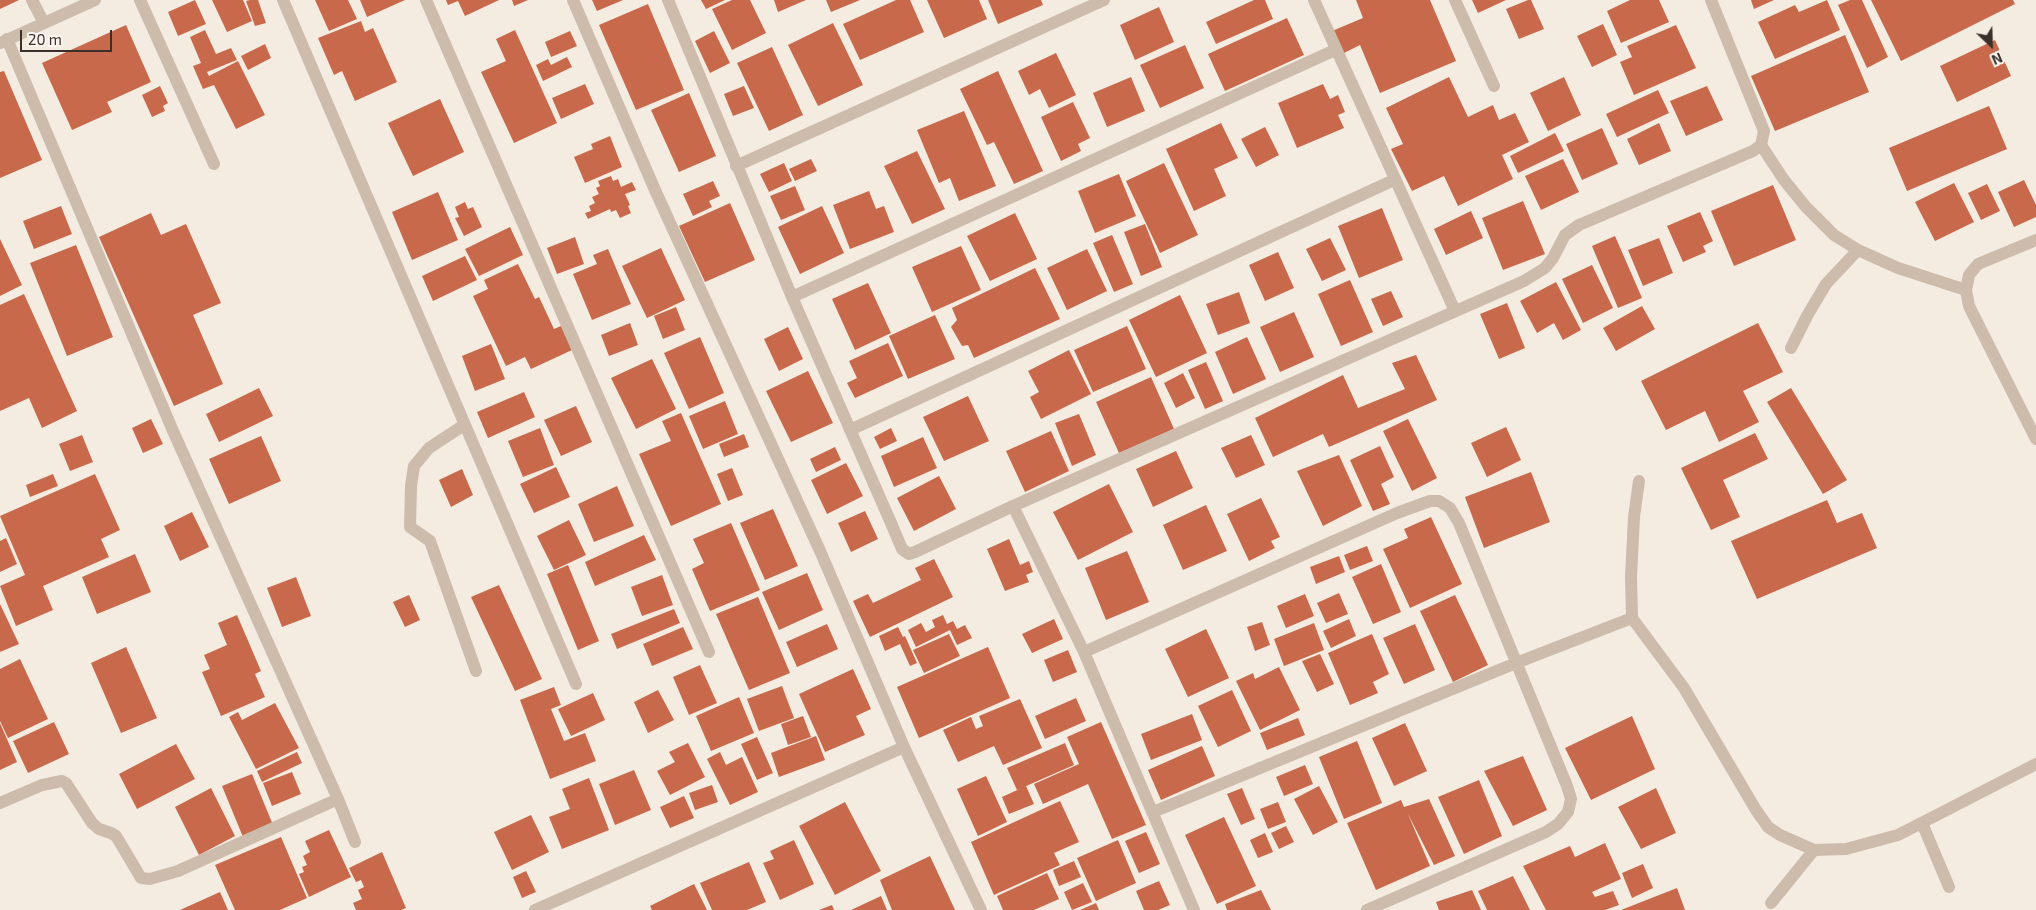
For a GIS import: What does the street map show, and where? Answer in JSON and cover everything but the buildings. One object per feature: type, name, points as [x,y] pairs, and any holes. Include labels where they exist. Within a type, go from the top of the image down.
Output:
[{"type":"street","points":[[32,0],[44,23]]},
{"type":"street","points":[[95,0],[4,41],[173,431],[338,799],[355,842]]},
{"type":"street","points":[[140,0],[214,164]]},
{"type":"street","points":[[282,0],[576,684]]},
{"type":"street","points":[[426,0],[709,652]]},
{"type":"street","points":[[573,0],[655,190],[821,553],[904,748],[981,910]]},
{"type":"street","points":[[668,0],[792,297],[902,549],[909,554],[1013,506],[1524,280],[1545,268],[1553,258],[1565,235],[1579,225],[1753,151],[1762,145]]},
{"type":"street","points":[[736,166],[1104,0]]},
{"type":"street","points":[[1314,0],[1455,311]]},
{"type":"street","points":[[1456,0],[1494,86]]},
{"type":"street","points":[[1711,0],[1761,119],[1764,131],[1762,145],[1784,180],[1806,208],[1834,235],[1858,250],[1898,268],[1966,290]]},
{"type":"street","points":[[792,297],[1336,50]]},
{"type":"street","points":[[850,430],[1394,180]]},
{"type":"street","points":[[2036,240],[1978,264],[1969,276],[1966,290],[1969,306],[2036,440]]},
{"type":"street","points":[[1791,348],[1810,310],[1826,284],[1858,250]]},
{"type":"street","points":[[464,425],[429,448],[414,466],[411,486],[410,527],[430,541],[476,671]]},
{"type":"street","points":[[1639,481],[1634,517],[1631,578],[1632,618],[1684,688],[1751,802],[1768,826],[1780,835],[1814,850],[1846,849],[1898,835],[2036,764]]},
{"type":"street","points":[[1084,652],[1248,578],[1430,501],[1439,501],[1450,508],[1459,523],[1571,799],[1568,812],[1558,824],[1546,832],[1368,910]]},
{"type":"street","points":[[1013,506],[1084,652],[1194,910]]},
{"type":"street","points":[[1153,812],[1516,663],[1632,618]]},
{"type":"street","points":[[535,910],[904,748]]},
{"type":"street","points":[[0,803],[42,785],[62,781],[66,783],[92,823],[99,829],[116,836],[141,878],[150,879],[178,871],[338,799]]},
{"type":"street","points":[[1922,823],[1949,887]]},
{"type":"street","points":[[1771,903],[1814,850]]}]
